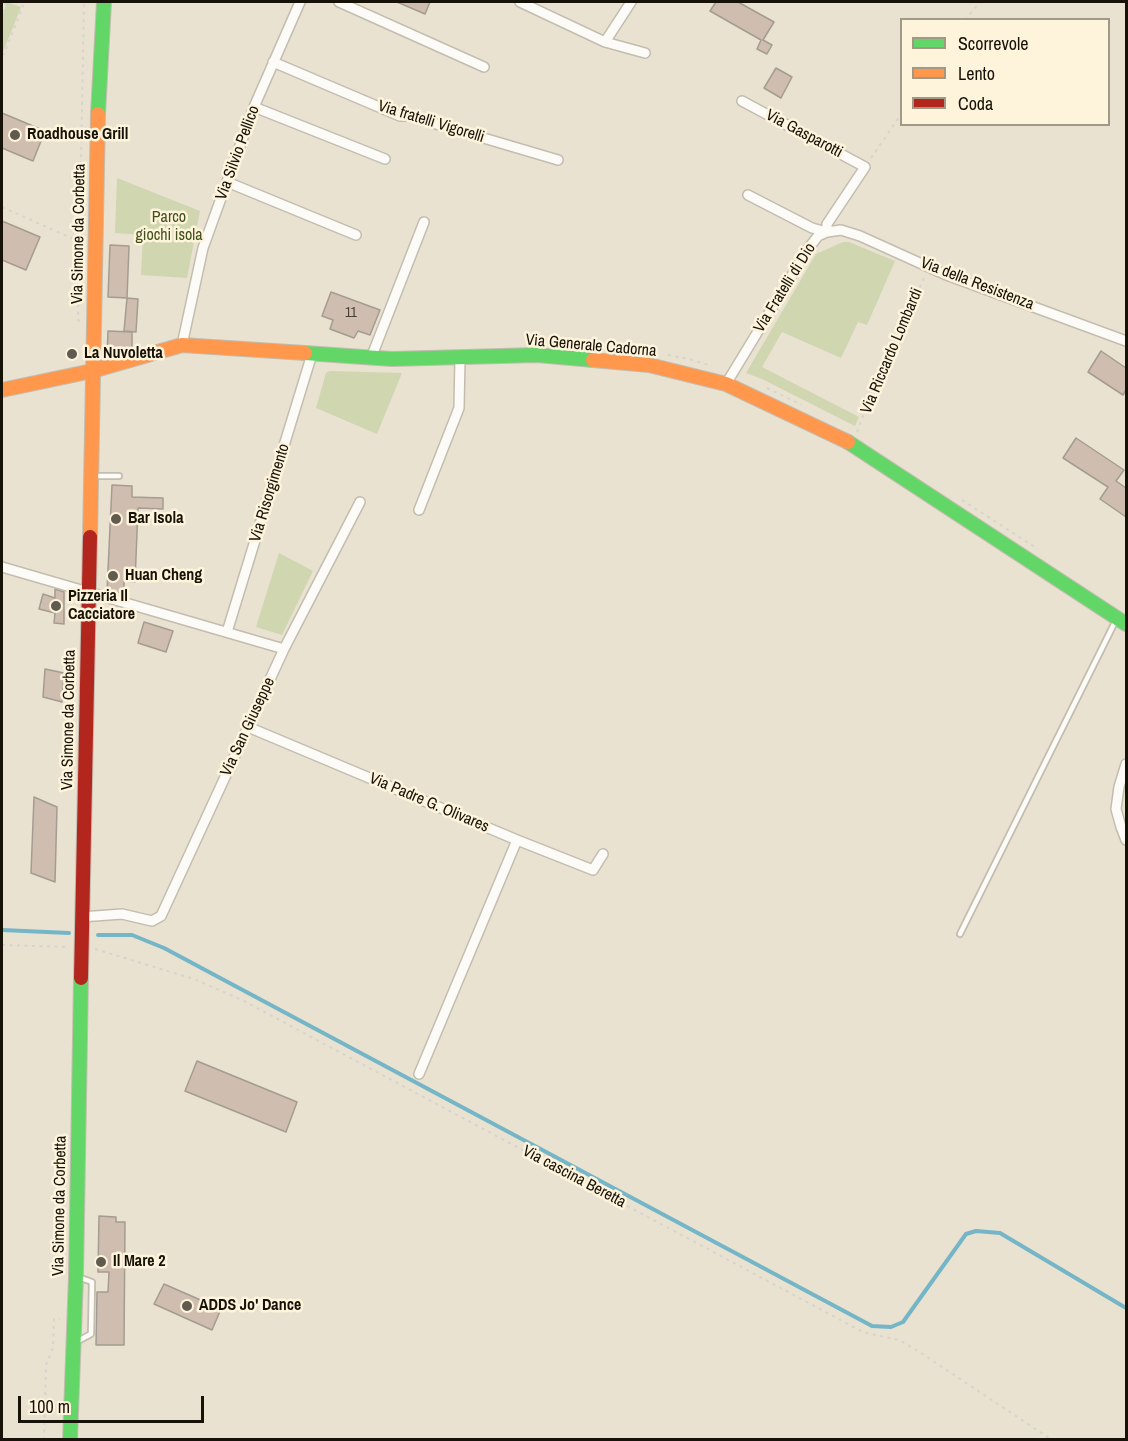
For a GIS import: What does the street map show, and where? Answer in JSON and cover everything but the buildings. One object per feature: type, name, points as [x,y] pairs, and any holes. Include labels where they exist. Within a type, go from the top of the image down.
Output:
[{"type":"main road","name":"Via Simone da Corbetta","points":[[70,1440],[76,1276],[80,943],[97,130],[104,2]]},
{"type":"main road","name":"Via Generale Cadorna","points":[[2,390],[92,371],[182,345],[371,358],[537,355],[649,365],[729,378],[850,443],[1122,621]]},
{"type":"street","name":"Via Silvio Pellico","points":[[182,345],[203,248],[254,107],[300,2]]},
{"type":"street","points":[[339,2],[484,68]]},
{"type":"street","points":[[520,2],[605,42],[645,53]]},
{"type":"street","points":[[605,42],[632,2]]},
{"type":"street","name":"Via fratelli Vigorelli","points":[[273,62],[400,116],[409,116],[558,160]]},
{"type":"street","name":"Via Gasparotti","points":[[742,101],[865,168]]},
{"type":"street","points":[[254,107],[385,159]]},
{"type":"street","name":"Via Fratelli di Dio","points":[[729,378],[808,249],[818,236],[827,232],[827,224],[865,168]]},
{"type":"street","points":[[227,182],[356,236]]},
{"type":"street","name":"Via della Resistenza","points":[[748,195],[812,228],[827,232],[841,230],[860,236],[929,267],[1126,340]]},
{"type":"street","points":[[371,358],[424,222]]},
{"type":"street","name":"Via Risorgimento","points":[[227,632],[312,354]]},
{"type":"street","points":[[419,510],[459,408],[460,358]]},
{"type":"street","name":"Via San Giuseppe","points":[[81,917],[122,914],[152,921],[158,919],[284,649],[360,502]]},
{"type":"street","points":[[2,567],[284,649]]},
{"type":"street","name":"Via Padre G. Olivares","points":[[248,727],[593,870],[603,854]]},
{"type":"street","points":[[1126,764],[1119,787],[1116,809],[1126,840]]},
{"type":"street","points":[[420,1074],[517,840]]},
{"type":"lane","points":[[90,476],[119,476]]},
{"type":"lane","points":[[960,934],[1122,621]]},
{"type":"path","points":[[2,12],[6,2]]},
{"type":"path","points":[[2,53],[4,54],[23,6],[15,2]]},
{"type":"path","points":[[84,2],[78,320],[93,324]]},
{"type":"path","points":[[967,18],[980,2]]},
{"type":"path","points":[[865,168],[900,116]]},
{"type":"path","points":[[2,207],[79,241]]},
{"type":"path","name":"Via Riccardo Lombardi","points":[[850,432],[856,436],[872,392],[929,267]]},
{"type":"path","points":[[667,355],[689,359],[729,378]]},
{"type":"path","points":[[761,385],[808,408]]},
{"type":"path","points":[[962,499],[1043,553]]},
{"type":"path","points":[[2,945],[69,947],[72,941],[80,943]]},
{"type":"path","name":"Via cascina Beretta","points":[[80,943],[194,979],[244,1001],[863,1332],[899,1340],[1052,1440]]},
{"type":"path","points":[[44,1440],[46,1365],[53,1348],[54,1319],[66,1319]]},
{"type":"green space","points":[[7,2],[21,7],[3,52],[2,17]]},
{"type":"green space","name":"Parco giochi isola","points":[[117,178],[200,211],[187,278],[141,275],[143,235],[115,233]]},
{"type":"green space","points":[[843,242],[849,242],[895,261],[867,325],[858,322],[841,358],[782,332],[762,367],[859,417],[855,426],[746,373],[816,254]]},
{"type":"green space","points":[[330,371],[402,373],[377,434],[316,408],[326,373]]},
{"type":"green space","points":[[279,553],[313,571],[282,635],[256,627]]},
{"type":"waterway","points":[[2,930],[69,933]]},
{"type":"waterway","points":[[98,935],[132,935],[164,948],[872,1326],[891,1327],[903,1322],[966,1234],[976,1231],[1000,1233],[1126,1308]]},
{"type":"traffic: fast","points":[[98,114],[104,2]]},
{"type":"traffic: fast","points":[[305,353],[392,359],[537,355],[593,360]]},
{"type":"traffic: fast","points":[[848,442],[1126,624]]},
{"type":"traffic: fast","points":[[70,1440],[76,1276],[81,978]]},
{"type":"traffic: slow","points":[[90,537],[98,114]]},
{"type":"traffic: slow","points":[[2,390],[92,371],[182,345],[305,353]]},
{"type":"traffic: slow","points":[[593,360],[649,365],[726,384],[848,442]]},
{"type":"traffic: jam","points":[[81,978],[90,537]]},
{"type":"place","name":"Roadhouse Grill","points":[[15,135]]},
{"type":"place","name":"La Nuvoletta","points":[[72,354]]},
{"type":"place","name":"Bar Isola","points":[[116,519]]},
{"type":"place","name":"Huan Cheng","points":[[113,576]]},
{"type":"place","name":"Pizzeria Il Cacciatore","points":[[56,606]]},
{"type":"place","name":"Il Mare 2","points":[[101,1262]]},
{"type":"place","name":"ADDS Jo' Dance","points":[[187,1306]]}]
